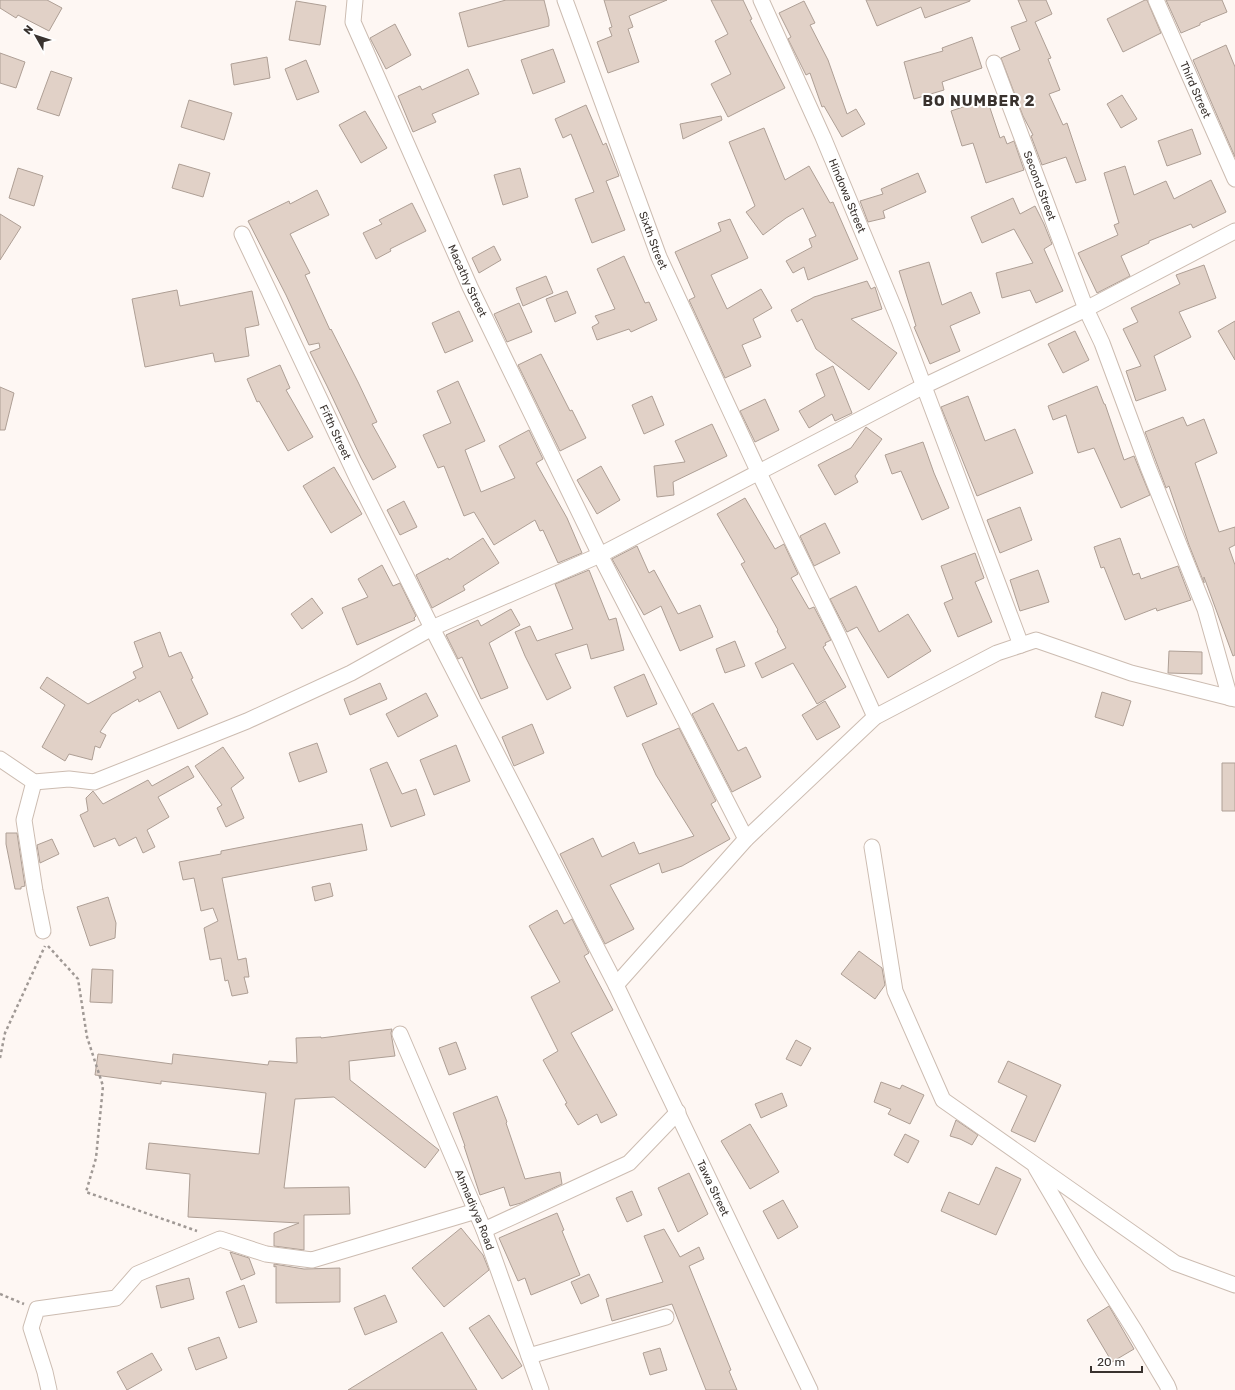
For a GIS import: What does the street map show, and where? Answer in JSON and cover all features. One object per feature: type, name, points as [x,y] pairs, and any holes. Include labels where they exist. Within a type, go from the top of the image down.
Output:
[{"type":"street","name":"Macathy Street","points":[[355,0],[353,22],[467,280],[600,555],[746,839]]},
{"type":"street","name":"Sixth Street","points":[[564,0],[659,257],[759,472],[840,639],[875,717]]},
{"type":"street","name":"Hindowa Street","points":[[761,0],[823,137],[899,320],[1020,645]]},
{"type":"street","name":"Third Street","points":[[1156,0],[1235,179]]},
{"type":"street","name":"Second Street","points":[[994,63],[1086,309],[1102,343],[1148,467],[1205,609],[1233,698]]},
{"type":"street","points":[[0,759],[34,782],[69,779],[94,782],[247,721],[351,673],[432,628],[600,555],[759,472],[1086,309],[1235,231]]},
{"type":"street","name":"Fifth Street","points":[[242,234],[359,482],[432,628],[616,984]]},
{"type":"street","points":[[616,984],[746,839],[875,717],[997,653],[1036,640],[1131,673],[1233,698]]},
{"type":"street","points":[[34,782],[24,820],[35,892],[43,931]]},
{"type":"street","points":[[872,847],[895,991],[942,1100],[1175,1263],[1235,1285]]},
{"type":"street","name":"Tawa Street","points":[[616,984],[810,1390]]},
{"type":"street","name":"Ahmadiyya Road","points":[[400,1034],[484,1230],[541,1390]]},
{"type":"street","points":[[484,1230],[629,1163],[678,1112]]},
{"type":"street","points":[[1034,1164],[1169,1390]]},
{"type":"street","points":[[49,1390],[31,1328],[37,1309],[116,1298],[137,1274],[220,1239],[266,1254],[312,1260],[476,1211]]},
{"type":"street","points":[[529,1356],[666,1317]]},
{"type":"path","points":[[0,1058],[5,1033],[46,944],[78,978],[87,1037],[103,1086],[96,1158],[86,1192],[220,1239]]},
{"type":"path","points":[[0,1294],[37,1309]]},
{"type":"building","points":[[0,0],[47,0],[62,8],[49,31],[18,15],[16,18],[0,8]]},
{"type":"building","points":[[506,0],[544,0],[549,26],[468,47],[459,13]]},
{"type":"building","points":[[604,0],[667,0],[629,16],[633,27],[628,29],[639,62],[608,73],[597,42],[612,36],[609,28],[612,27]]},
{"type":"building","points":[[711,0],[743,0],[752,19],[750,20],[785,88],[728,117],[711,84],[731,74],[715,41],[728,34]]},
{"type":"building","points":[[866,0],[970,1],[925,18],[921,7],[877,26]]},
{"type":"building","points":[[1018,0],[1046,0],[1052,14],[1035,22],[1051,58],[1048,59],[1060,90],[1049,94],[1063,125],[1067,123],[1086,180],[1076,183],[1066,157],[1042,165],[1031,136],[1033,135],[1023,116],[1001,58],[1020,50],[1011,27],[1027,21]]},
{"type":"building","points":[[1147,0],[1161,33],[1123,52],[1107,19]]},
{"type":"building","points":[[1166,0],[1222,0],[1227,12],[1200,23],[1200,25],[1181,33]]},
{"type":"building","points":[[296,1],[326,6],[320,45],[289,40]]},
{"type":"building","points":[[804,1],[815,23],[810,25],[828,60],[847,114],[856,109],[865,124],[842,137],[824,106],[822,107],[810,73],[806,75],[788,39],[791,37],[779,13]]},
{"type":"building","points":[[395,24],[411,55],[386,69],[370,38]]},
{"type":"building","points":[[972,37],[982,68],[942,82],[944,90],[914,99],[904,62],[943,51],[942,48]]},
{"type":"building","points":[[1226,45],[1235,67],[1235,157],[1193,60]]},
{"type":"building","points":[[553,49],[565,82],[533,94],[521,60]]},
{"type":"building","points":[[0,53],[25,62],[16,88],[0,83]]},
{"type":"building","points":[[267,57],[270,78],[234,85],[231,64]]},
{"type":"building","points":[[306,60],[319,92],[297,100],[285,69]]},
{"type":"building","points":[[468,69],[479,94],[432,114],[436,122],[413,132],[398,96],[420,86],[422,90]]},
{"type":"building","points":[[51,71],[72,78],[59,116],[37,109]]},
{"type":"building","points":[[1122,95],[1137,119],[1121,128],[1107,104]]},
{"type":"building","points":[[987,99],[1000,138],[1004,136],[1007,144],[1014,141],[1024,170],[986,183],[973,143],[962,146],[951,111]]},
{"type":"building","points":[[189,100],[232,113],[224,140],[181,127]]},
{"type":"building","points":[[586,105],[603,145],[606,143],[619,176],[606,181],[625,230],[592,243],[575,199],[594,192],[571,134],[563,138],[555,119]]},
{"type":"building","points":[[365,111],[387,148],[361,163],[339,125]]},
{"type":"building","points":[[721,116],[722,120],[683,139],[680,124]]},
{"type":"building","points":[[764,128],[785,180],[809,166],[830,203],[833,202],[858,259],[808,280],[804,267],[793,273],[786,261],[812,247],[809,239],[816,236],[803,208],[786,218],[763,235],[746,212],[755,206],[729,142]]},
{"type":"building","points":[[1192,129],[1201,154],[1167,166],[1158,141]]},
{"type":"building","points":[[179,164],[210,173],[203,197],[172,188]]},
{"type":"building","points":[[1125,166],[1134,195],[1166,181],[1174,199],[1211,180],[1226,212],[1193,228],[1191,224],[1149,241],[1149,243],[1121,256],[1130,276],[1097,293],[1078,253],[1118,235],[1114,225],[1119,223],[1104,173]]},
{"type":"building","points":[[18,168],[43,176],[34,206],[9,198]]},
{"type":"building","points":[[520,168],[528,197],[503,205],[494,175]]},
{"type":"building","points":[[918,173],[926,192],[883,211],[885,218],[868,222],[860,201],[883,194],[881,189]]},
{"type":"building","points":[[317,190],[329,215],[290,234],[310,273],[305,275],[330,330],[331,329],[377,422],[372,424],[396,467],[373,480],[310,352],[320,348],[319,343],[309,345],[286,295],[248,221],[289,201],[290,204]]},
{"type":"building","points":[[1013,198],[1020,214],[1035,206],[1052,244],[1044,249],[1063,291],[1036,303],[1030,290],[1002,298],[996,273],[1033,263],[1014,229],[982,243],[971,217]]},
{"type":"building","points":[[412,203],[426,231],[390,249],[391,251],[376,259],[363,233],[382,224],[379,220]]},
{"type":"building","points":[[0,214],[21,227],[0,260]]},
{"type":"building","points":[[730,219],[748,258],[711,275],[727,309],[761,289],[772,308],[753,319],[761,337],[742,345],[751,366],[725,378],[689,300],[695,297],[675,252],[721,231],[718,223]]},
{"type":"building","points":[[494,246],[501,260],[479,273],[472,258]]},
{"type":"building","points":[[624,256],[645,303],[649,302],[657,320],[631,332],[629,329],[597,340],[592,327],[599,323],[595,316],[615,309],[597,269]]},
{"type":"building","points":[[929,262],[942,305],[971,292],[980,313],[950,326],[960,351],[930,364],[914,327],[916,326],[899,271]]},
{"type":"building","points":[[1204,265],[1216,298],[1179,312],[1191,337],[1154,356],[1166,390],[1136,401],[1126,371],[1141,366],[1123,329],[1138,322],[1131,308],[1180,284],[1176,275]]},
{"type":"building","points":[[546,276],[553,293],[523,306],[516,288]]},
{"type":"building","points":[[867,281],[871,289],[875,287],[882,309],[851,319],[897,353],[869,390],[816,349],[802,319],[797,322],[791,310],[814,297]]},
{"type":"building","points":[[177,290],[180,306],[252,291],[259,325],[245,328],[249,356],[215,362],[213,353],[145,367],[132,299]]},
{"type":"building","points":[[567,291],[576,313],[555,322],[546,299]]},
{"type":"building","points":[[519,303],[532,332],[507,342],[494,314]]},
{"type":"building","points":[[459,311],[473,341],[445,353],[432,323]]},
{"type":"building","points":[[1235,321],[1235,360],[1218,331]]},
{"type":"building","points":[[1075,331],[1089,360],[1063,373],[1048,344]]},
{"type":"building","points":[[541,354],[570,411],[572,410],[586,438],[560,451],[518,365]]},
{"type":"building","points":[[280,365],[290,388],[286,390],[313,437],[288,451],[259,401],[257,402],[247,379]]},
{"type":"building","points":[[833,366],[852,413],[835,421],[832,414],[809,428],[799,411],[825,396],[816,374]]},
{"type":"building","points":[[458,381],[485,441],[465,450],[481,492],[515,478],[499,446],[529,430],[543,459],[536,463],[567,518],[582,553],[558,563],[543,530],[540,531],[535,520],[494,545],[474,512],[464,516],[444,466],[438,468],[423,435],[451,423],[437,391]]},
{"type":"building","points":[[1097,386],[1105,404],[1124,460],[1134,456],[1150,495],[1121,508],[1094,448],[1078,453],[1066,415],[1053,420],[1048,406]]},
{"type":"building","points":[[0,387],[14,393],[5,430],[0,430]]},
{"type":"building","points":[[652,396],[664,425],[644,434],[632,405]]},
{"type":"building","points":[[968,396],[985,441],[1015,429],[1033,473],[977,496],[941,407]]},
{"type":"building","points":[[765,399],[779,430],[755,442],[740,411]]},
{"type":"building","points":[[1183,417],[1187,426],[1204,419],[1217,453],[1195,463],[1219,532],[1235,527],[1235,545],[1229,548],[1235,565],[1235,655],[1233,656],[1204,577],[1204,583],[1189,545],[1169,486],[1166,488],[1145,432]]},
{"type":"building","points":[[712,424],[727,456],[673,482],[674,495],[657,497],[654,466],[685,462],[675,441]]},
{"type":"building","points":[[866,427],[882,439],[855,476],[858,482],[835,495],[818,465],[851,448]]},
{"type":"building","points":[[923,442],[949,508],[922,520],[901,471],[892,474],[885,455]]},
{"type":"building","points":[[601,466],[620,500],[597,514],[577,480]]},
{"type":"building","points":[[334,467],[362,514],[331,533],[303,486]]},
{"type":"building","points":[[745,498],[775,549],[784,544],[798,574],[791,578],[809,609],[814,607],[831,640],[825,643],[826,645],[823,647],[846,687],[817,704],[793,663],[762,678],[755,663],[786,648],[777,631],[778,630],[741,564],[745,562],[717,514]]},
{"type":"building","points":[[404,501],[417,527],[400,535],[387,510]]},
{"type":"building","points":[[1020,507],[1032,540],[1000,553],[987,520]]},
{"type":"building","points":[[825,523],[840,553],[814,566],[800,536]]},
{"type":"building","points":[[483,538],[499,563],[463,586],[465,590],[432,608],[416,575],[448,558],[449,560]]},
{"type":"building","points":[[1120,538],[1133,575],[1139,573],[1141,579],[1178,566],[1191,600],[1157,611],[1156,608],[1125,620],[1104,567],[1101,568],[1094,547]]},
{"type":"building","points":[[637,546],[649,573],[654,570],[678,614],[700,605],[713,637],[680,651],[661,606],[644,615],[612,559]]},
{"type":"building","points":[[975,553],[984,578],[975,582],[992,622],[958,637],[944,603],[953,599],[941,566]]},
{"type":"building","points":[[382,565],[393,586],[400,583],[416,616],[414,618],[415,620],[357,645],[342,608],[368,597],[358,579]]},
{"type":"building","points":[[589,570],[609,620],[616,618],[624,650],[591,659],[587,644],[555,654],[571,688],[547,700],[515,632],[530,626],[537,641],[573,629],[555,584]]},
{"type":"building","points":[[1038,570],[1049,602],[1020,611],[1010,580]]},
{"type":"building","points":[[856,586],[879,632],[908,614],[931,651],[888,678],[857,627],[847,632],[830,599]]},
{"type":"building","points":[[312,598],[323,613],[302,629],[291,614]]},
{"type":"building","points":[[511,609],[520,625],[489,643],[508,688],[481,699],[462,657],[458,659],[446,635],[478,620],[481,626]]},
{"type":"building","points":[[160,632],[169,657],[181,652],[193,678],[191,679],[208,714],[178,729],[160,691],[139,702],[138,699],[112,714],[100,732],[106,735],[100,748],[95,746],[92,760],[69,754],[65,761],[42,747],[65,705],[40,688],[47,677],[88,704],[136,678],[133,672],[143,667],[134,642]]},
{"type":"building","points":[[735,641],[745,666],[725,673],[716,649]]},
{"type":"building","points":[[1169,651],[1202,652],[1202,674],[1168,673]]},
{"type":"building","points":[[644,674],[657,704],[627,717],[614,687]]},
{"type":"building","points":[[380,683],[387,699],[350,715],[344,699]]},
{"type":"building","points":[[1102,692],[1131,701],[1123,726],[1095,717]]},
{"type":"building","points":[[426,693],[438,716],[398,737],[386,714]]},
{"type":"building","points":[[825,701],[840,727],[817,740],[802,715]]},
{"type":"building","points":[[713,703],[738,751],[746,747],[761,777],[732,792],[692,714]]},
{"type":"building","points":[[532,724],[544,753],[514,766],[502,737]]},
{"type":"building","points":[[679,728],[716,801],[711,804],[730,839],[682,866],[662,873],[659,863],[610,885],[634,929],[605,944],[560,854],[593,838],[602,857],[634,842],[639,854],[694,836],[656,775],[642,744]]},
{"type":"building","points":[[317,743],[327,772],[299,782],[289,753]]},
{"type":"building","points":[[456,745],[470,781],[434,795],[420,760]]},
{"type":"building","points":[[223,747],[244,778],[231,788],[244,818],[226,827],[217,808],[222,805],[195,766]]},
{"type":"building","points":[[387,762],[402,794],[416,789],[425,815],[391,827],[370,769]]},
{"type":"building","points":[[1222,763],[1235,763],[1235,811],[1222,811]]},
{"type":"building","points":[[188,766],[194,777],[158,797],[169,817],[147,830],[155,847],[143,853],[136,837],[119,846],[115,838],[94,847],[80,815],[88,811],[86,798],[93,791],[103,804],[148,780],[152,786]]},
{"type":"building","points":[[362,824],[367,850],[222,878],[238,960],[246,958],[249,977],[244,977],[248,993],[232,996],[228,980],[225,981],[221,958],[210,960],[204,928],[218,921],[213,908],[201,911],[194,878],[183,880],[179,862],[221,854],[221,851]]},
{"type":"building","points":[[6,833],[17,833],[25,886],[21,887],[21,889],[15,889],[6,844]]},
{"type":"building","points":[[52,839],[59,854],[40,863],[37,845]]},
{"type":"building","points":[[330,883],[333,896],[315,901],[312,887]]},
{"type":"building","points":[[108,897],[116,923],[115,938],[90,946],[77,907]]},
{"type":"building","points":[[557,910],[564,924],[572,919],[589,953],[584,956],[613,1010],[571,1033],[617,1115],[601,1123],[597,1114],[578,1125],[565,1104],[567,1103],[543,1060],[558,1051],[531,997],[560,982],[529,926]]},
{"type":"building","points":[[859,951],[882,968],[885,985],[875,999],[841,974]]},
{"type":"building","points":[[92,969],[113,970],[112,1003],[90,1002]]},
{"type":"building","points":[[392,1029],[391,1033],[395,1056],[349,1061],[350,1080],[439,1150],[425,1168],[334,1097],[295,1099],[284,1188],[349,1187],[350,1214],[304,1215],[304,1250],[274,1246],[274,1233],[299,1223],[188,1217],[190,1174],[146,1169],[149,1143],[259,1154],[266,1093],[161,1081],[161,1084],[95,1075],[98,1054],[172,1064],[173,1054],[268,1065],[269,1061],[297,1063],[296,1038],[321,1038]]},
{"type":"building","points":[[796,1040],[811,1048],[801,1066],[786,1059]]},
{"type":"building","points":[[456,1042],[466,1069],[449,1075],[439,1048]]},
{"type":"building","points":[[1008,1061],[1061,1085],[1035,1142],[1011,1131],[1027,1096],[998,1082]]},
{"type":"building","points":[[881,1082],[900,1089],[902,1085],[924,1095],[910,1124],[888,1114],[891,1109],[874,1102]]},
{"type":"building","points":[[782,1093],[787,1106],[761,1118],[755,1104]]},
{"type":"building","points":[[497,1096],[525,1179],[560,1172],[562,1184],[521,1203],[510,1206],[504,1187],[480,1195],[453,1113]]},
{"type":"building","points":[[956,1120],[978,1135],[972,1145],[950,1136]]},
{"type":"building","points":[[750,1124],[779,1172],[750,1189],[721,1141]]},
{"type":"building","points":[[905,1134],[919,1141],[908,1163],[894,1155]]},
{"type":"building","points":[[996,1167],[1021,1179],[996,1235],[941,1211],[949,1192],[979,1205]]},
{"type":"building","points":[[689,1173],[708,1214],[678,1232],[658,1188]]},
{"type":"building","points":[[632,1191],[642,1215],[627,1222],[616,1198]]},
{"type":"building","points":[[783,1200],[798,1227],[778,1239],[763,1211]]},
{"type":"building","points":[[557,1213],[564,1230],[562,1231],[580,1275],[531,1295],[525,1278],[518,1281],[499,1238]]},
{"type":"building","points":[[461,1228],[483,1255],[489,1270],[444,1307],[412,1268]]},
{"type":"building","points":[[664,1229],[680,1257],[699,1247],[704,1259],[689,1266],[731,1370],[729,1371],[737,1390],[706,1390],[672,1304],[612,1321],[606,1299],[663,1282],[644,1236]]},
{"type":"building","points":[[230,1252],[249,1258],[255,1274],[241,1280]]},
{"type":"building","points":[[274,1264],[304,1269],[340,1268],[340,1302],[276,1303],[276,1266],[274,1267]]},
{"type":"building","points":[[589,1274],[599,1296],[581,1304],[571,1282]]},
{"type":"building","points":[[189,1278],[194,1299],[161,1308],[156,1286]]},
{"type":"building","points":[[244,1285],[257,1322],[239,1328],[226,1292]]},
{"type":"building","points":[[385,1295],[397,1322],[365,1335],[354,1308]]},
{"type":"building","points":[[1109,1306],[1134,1349],[1112,1362],[1087,1320]]},
{"type":"building","points":[[489,1315],[522,1366],[502,1379],[469,1328]]},
{"type":"building","points":[[442,1332],[477,1390],[348,1390]]},
{"type":"building","points":[[219,1337],[227,1358],[196,1370],[188,1348]]},
{"type":"building","points":[[660,1348],[667,1370],[650,1375],[643,1353]]},
{"type":"building","points":[[152,1353],[162,1370],[127,1390],[117,1372]]},
{"type":"district","name":"BO NUMBER 2","points":[[979,101]]}]
